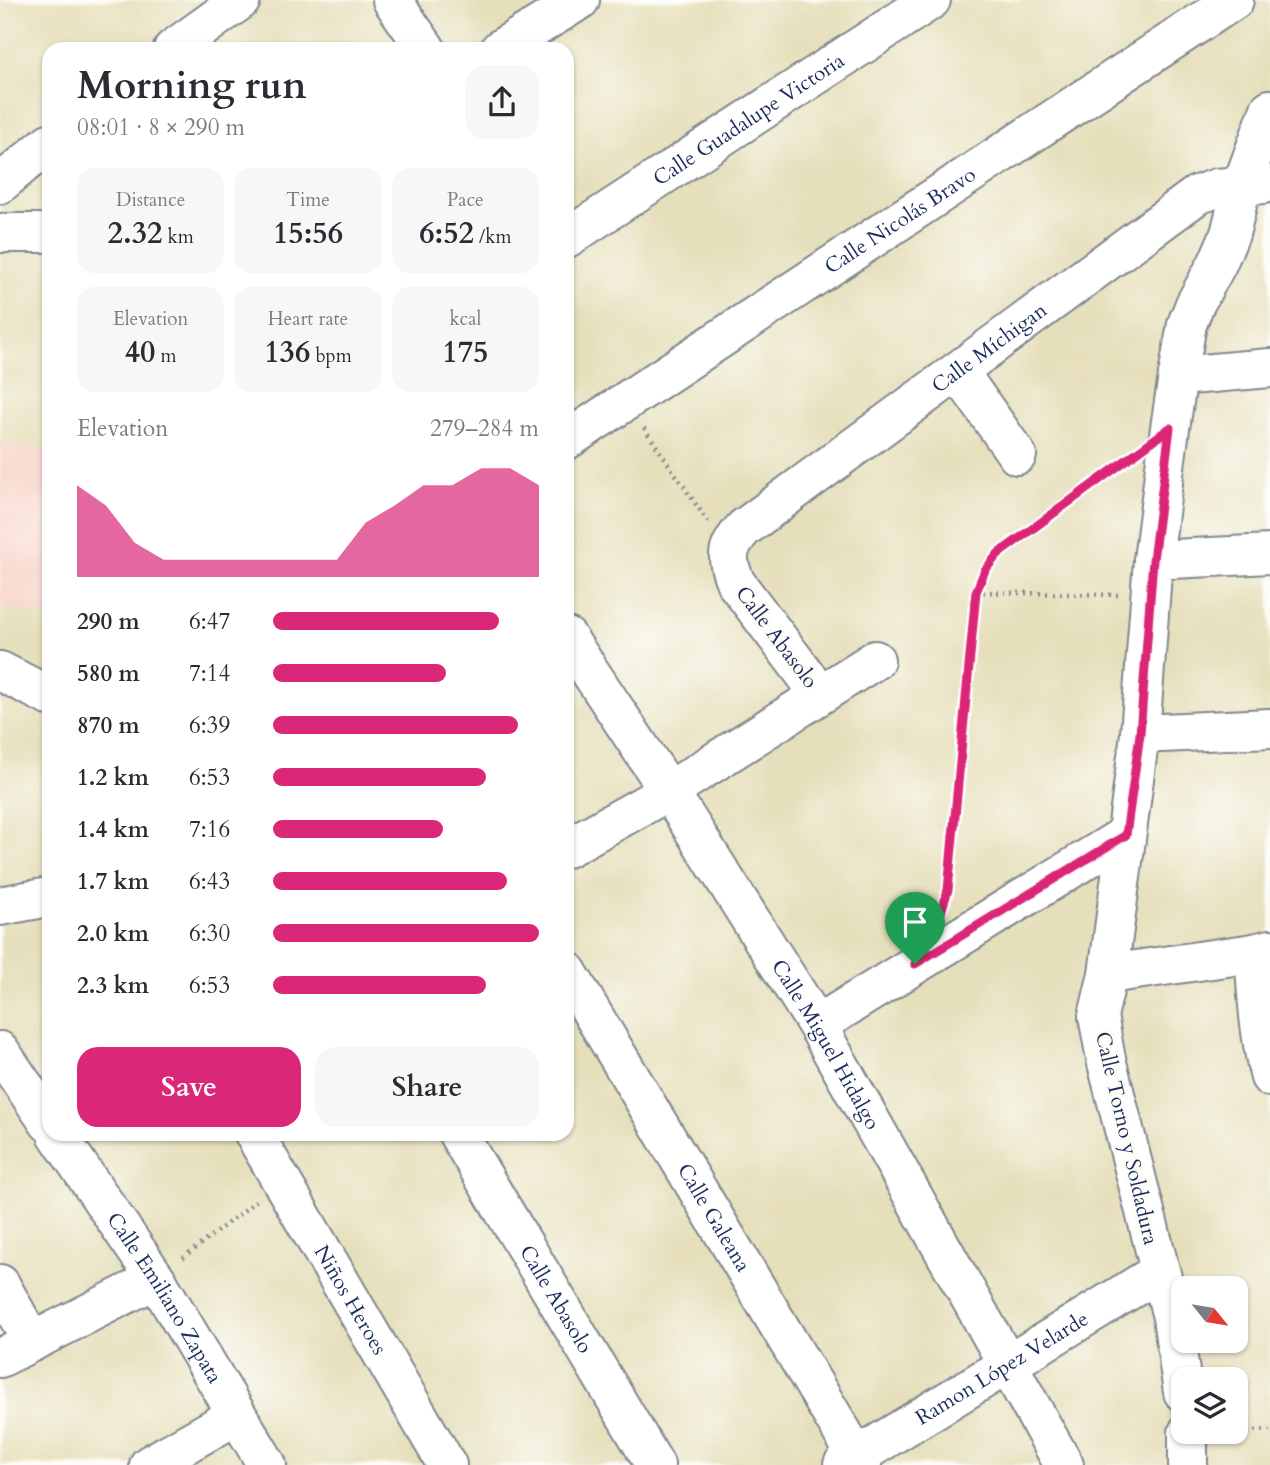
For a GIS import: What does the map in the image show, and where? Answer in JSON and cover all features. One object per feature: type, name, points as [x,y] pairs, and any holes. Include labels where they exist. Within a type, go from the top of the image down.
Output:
[{"type":"street","points":[[183,42],[241,0]]},
{"type":"street","points":[[392,0],[421,42]]},
{"type":"street","points":[[511,42],[580,0]]},
{"type":"street","name":"Calle Guadalupe Victoria","points":[[574,232],[931,0]]},
{"type":"street","name":"Calle Nicolás Bravo","points":[[574,435],[1234,0]]},
{"type":"street","name":"Calle Torno y Soldadura","points":[[1179,1367],[1172,1317],[1106,1059],[1098,1016],[1108,974],[1140,734],[1152,578],[1170,428],[1187,324],[1256,185],[1270,109]]},
{"type":"street","points":[[0,184],[42,149]]},
{"type":"street","name":"Calle Míchigan","points":[[729,553],[734,539],[744,528],[1197,195],[1217,187],[1256,185]]},
{"type":"street","points":[[0,233],[42,233]]},
{"type":"street","points":[[1178,376],[1270,368]]},
{"type":"street","points":[[958,371],[1017,454]]},
{"type":"street","name":"Calle Abasolo","points":[[574,844],[668,790],[820,694],[736,583],[729,567],[729,553]]},
{"type":"street","points":[[1152,578],[1270,554]]},
{"type":"street","name":"Calle Miguel Hidalgo","points":[[574,648],[817,1025],[1064,1465]]},
{"type":"street","points":[[820,694],[875,660]]},
{"type":"street","points":[[0,671],[42,692]]},
{"type":"street","points":[[1140,734],[1270,728]]},
{"type":"street","points":[[817,1025],[1126,835]]},
{"type":"street","points":[[0,906],[42,898]]},
{"type":"street","points":[[1108,974],[1262,951],[1258,1020],[1270,1077]]},
{"type":"street","name":"Calle Galeana","points":[[574,983],[854,1462]]},
{"type":"street","points":[[0,1051],[42,1112]]},
{"type":"street","name":"Calle Emiliano Zapata","points":[[62,1141],[156,1279],[267,1465]]},
{"type":"street","name":"Niños Heroes","points":[[258,1141],[447,1465]]},
{"type":"street","name":"Calle Abasolo","points":[[462,1141],[655,1465]]},
{"type":"street","name":"Ramon López Velarde","points":[[854,1462],[1159,1272]]},
{"type":"street","points":[[0,1284],[16,1350],[156,1279]]},
{"type":"street","points":[[149,1465],[237,1415]]},
{"type":"path","points":[[626,401],[729,553]]},
{"type":"path","points":[[941,912],[948,890],[976,592],[985,570],[998,554],[1170,428]]},
{"type":"path","points":[[976,592],[1152,578]]},
{"type":"path","points":[[156,1279],[281,1181]]},
{"type":"path","points":[[1248,1434],[1270,1430]]},
{"type":"shaded area","points":[[0,443],[42,449],[42,615],[0,607]]},
{"type":"route","points":[[1170,428],[1153,560],[1140,734],[1126,835],[915,964],[941,912],[948,890],[976,592],[985,570],[998,554],[1170,428]]}]
